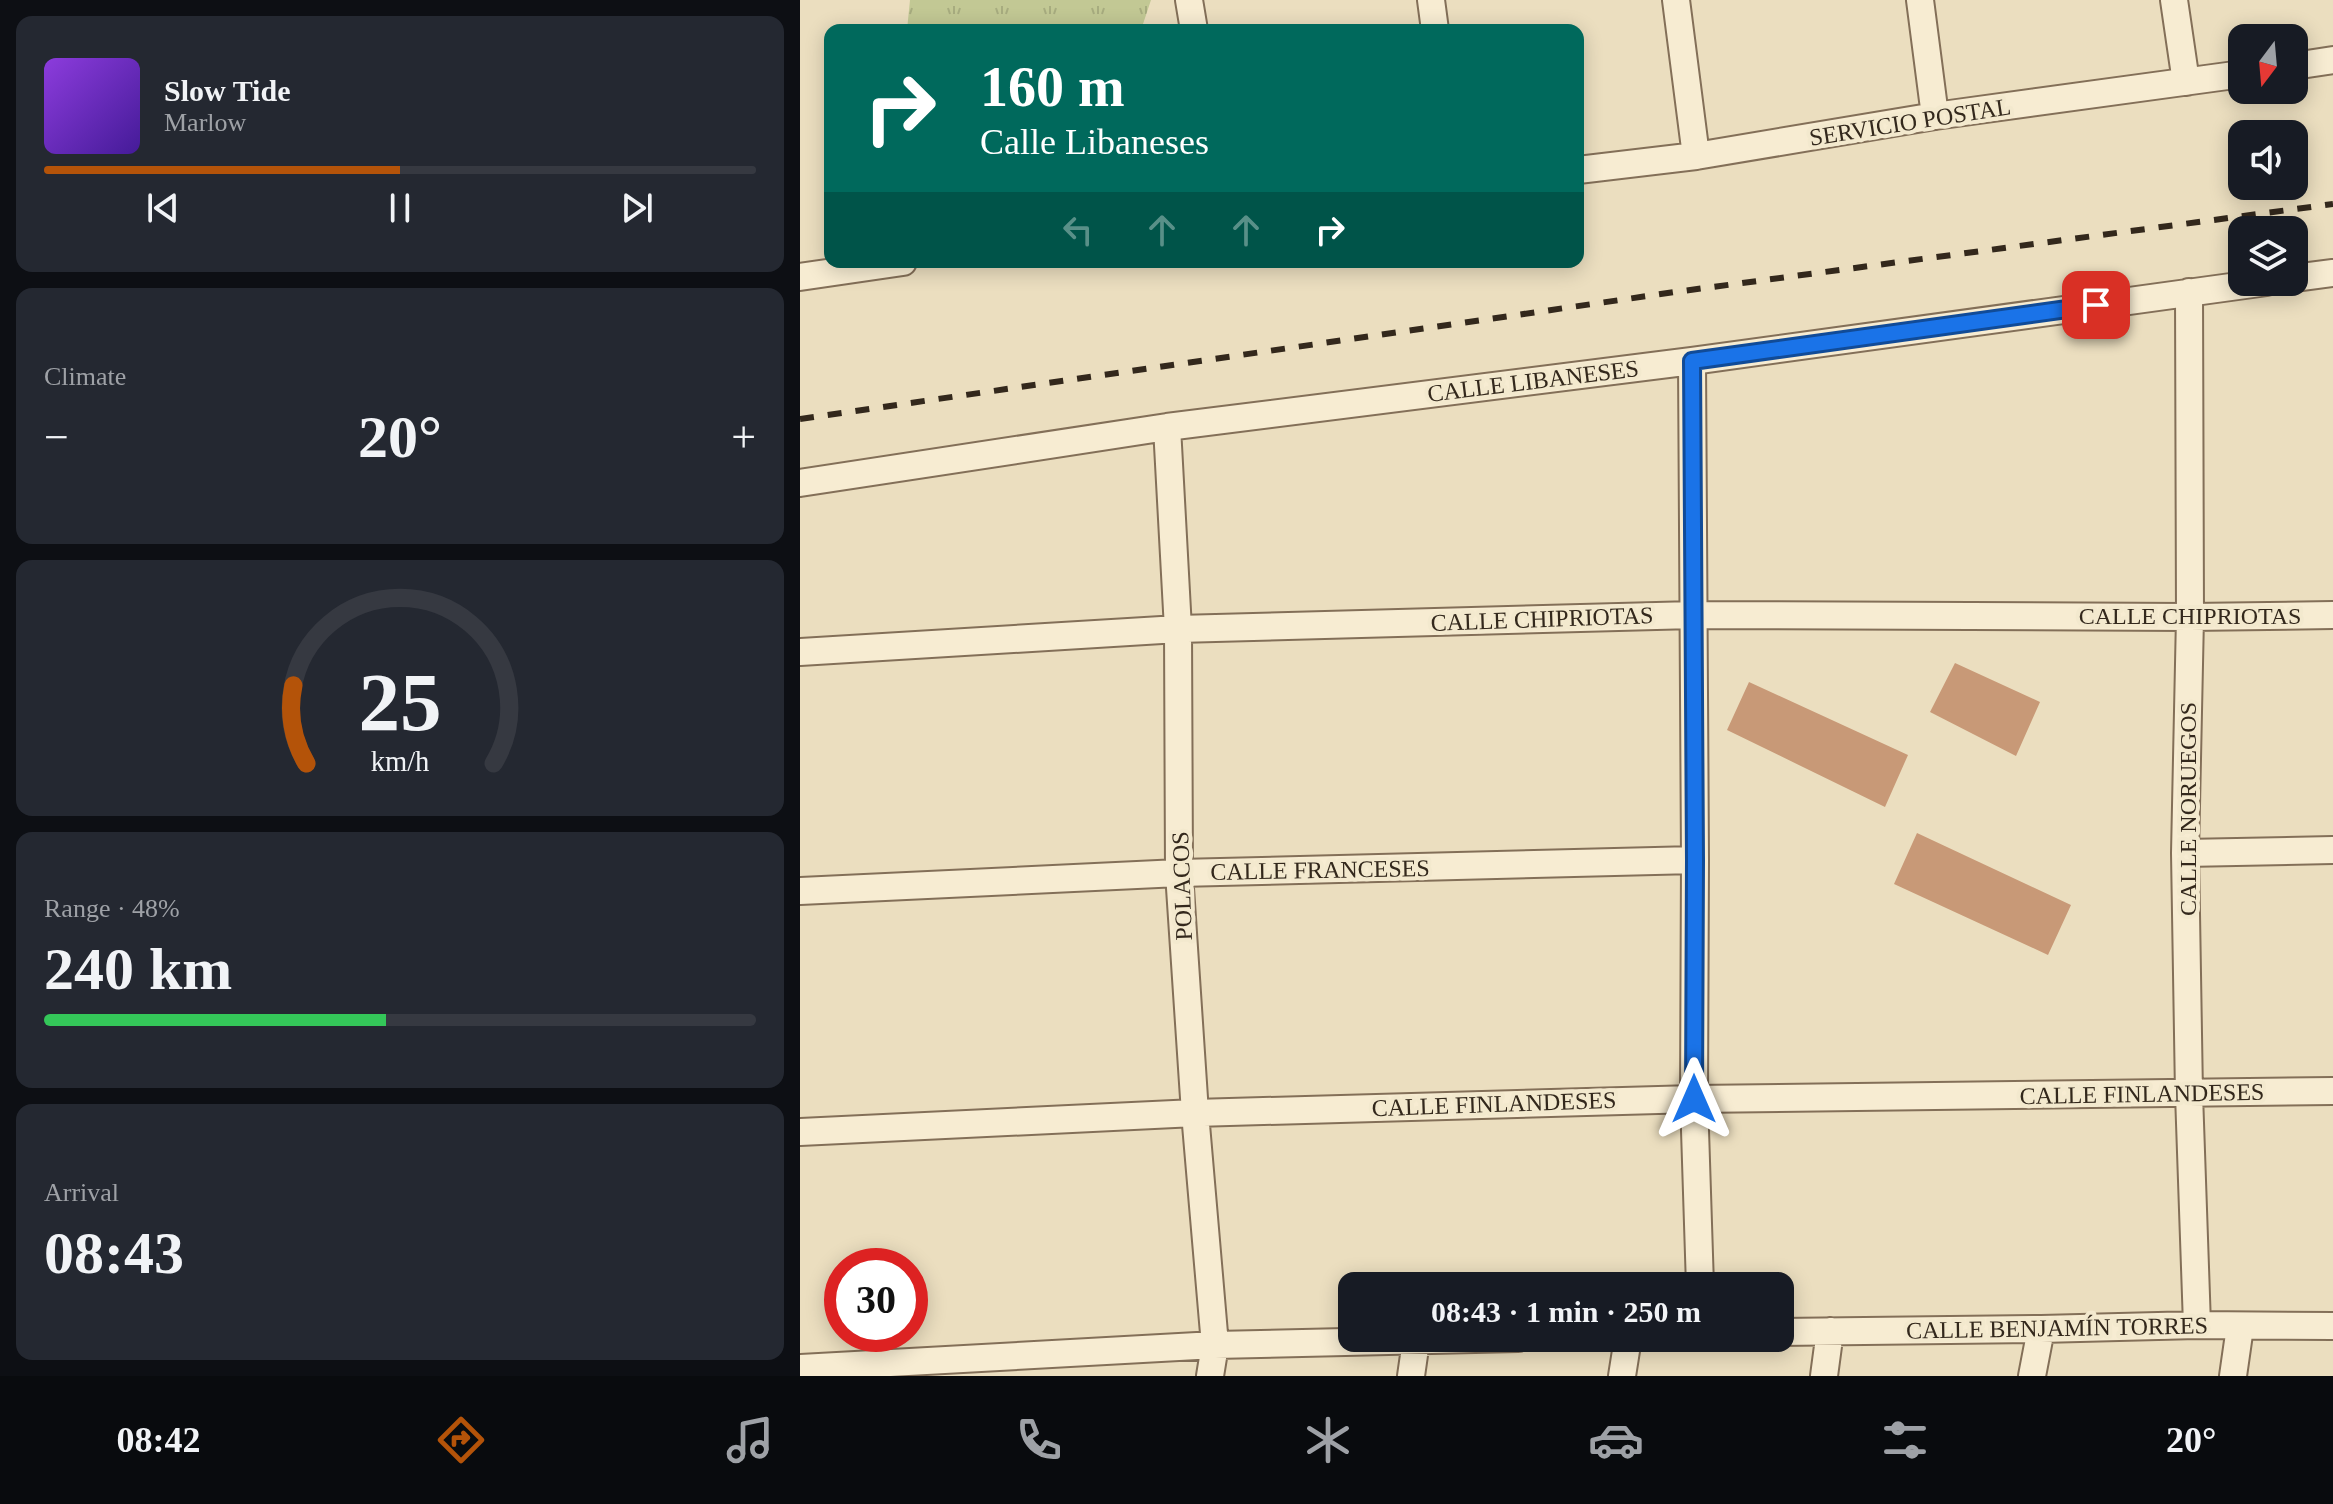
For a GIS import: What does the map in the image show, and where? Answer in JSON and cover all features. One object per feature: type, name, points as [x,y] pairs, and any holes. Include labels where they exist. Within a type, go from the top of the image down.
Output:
[{"type":"street","points":[[1189,0],[1193,24]]},
{"type":"street","points":[[1431,0],[1434,24]]},
{"type":"street","points":[[1676,0],[1696,156]]},
{"type":"street","points":[[1920,0],[1935,116]]},
{"type":"street","points":[[2174,0],[2186,82]]},
{"type":"street","points":[[2308,64],[2333,60]]},
{"type":"street","name":"SERVICIO POSTAL","points":[[1584,169],[1696,156],[1935,116],[2228,76]]},
{"type":"street","points":[[800,277],[862,268]]},
{"type":"street","points":[[2308,276],[2333,273]]},
{"type":"street","name":"CALLE LIBANESES","points":[[800,483],[1167,427],[1692,361],[2228,287]]},
{"type":"street","name":"CALLE NORUEGOS","points":[[2189,292],[2190,617],[2185,853],[2197,1325]]},
{"type":"street","points":[[1692,361],[1694,1099],[1700,1272]]},
{"type":"street","name":"POLACOS","points":[[1167,427],[1178,629],[1179,873],[1215,1345],[1210,1376]]},
{"type":"street","name":"CALLE CHIPRIOTAS","points":[[800,652],[1178,629],[1694,615],[2333,615]]},
{"type":"street","points":[[2185,853],[2333,850]]},
{"type":"street","name":"CALLE FRANCESES","points":[[800,891],[1179,873],[1695,860]]},
{"type":"street","name":"CALLE FINLANDESES","points":[[800,1132],[1195,1113],[1694,1099],[2333,1091]]},
{"type":"street","name":"CALLE BENJAMÍN TORRES","points":[[1794,1332],[2197,1325],[2333,1326]]},
{"type":"street","points":[[2233,1376],[2240,1327]]},
{"type":"street","points":[[2032,1376],[2041,1329]]},
{"type":"street","points":[[1824,1376],[1830,1331]]},
{"type":"street","points":[[808,1370],[1010,1367],[1215,1345],[1338,1343]]},
{"type":"street","points":[[1411,1376],[1414,1352]]},
{"type":"street","points":[[1622,1376],[1626,1352]]},
{"type":"green space","points":[[910,0],[1151,0],[1143,24],[908,24]]},
{"type":"building","points":[[1955,663],[2040,702],[2016,756],[1930,712]]},
{"type":"building","points":[[1749,682],[1908,755],[1885,807],[1727,730]]},
{"type":"building","points":[[1917,833],[2071,905],[2048,955],[1894,884]]},
{"type":"railway","points":[[800,419],[1675,292],[2333,204]]},
{"type":"route","points":[[1694,1099],[1692,361],[2096,305]]}]
